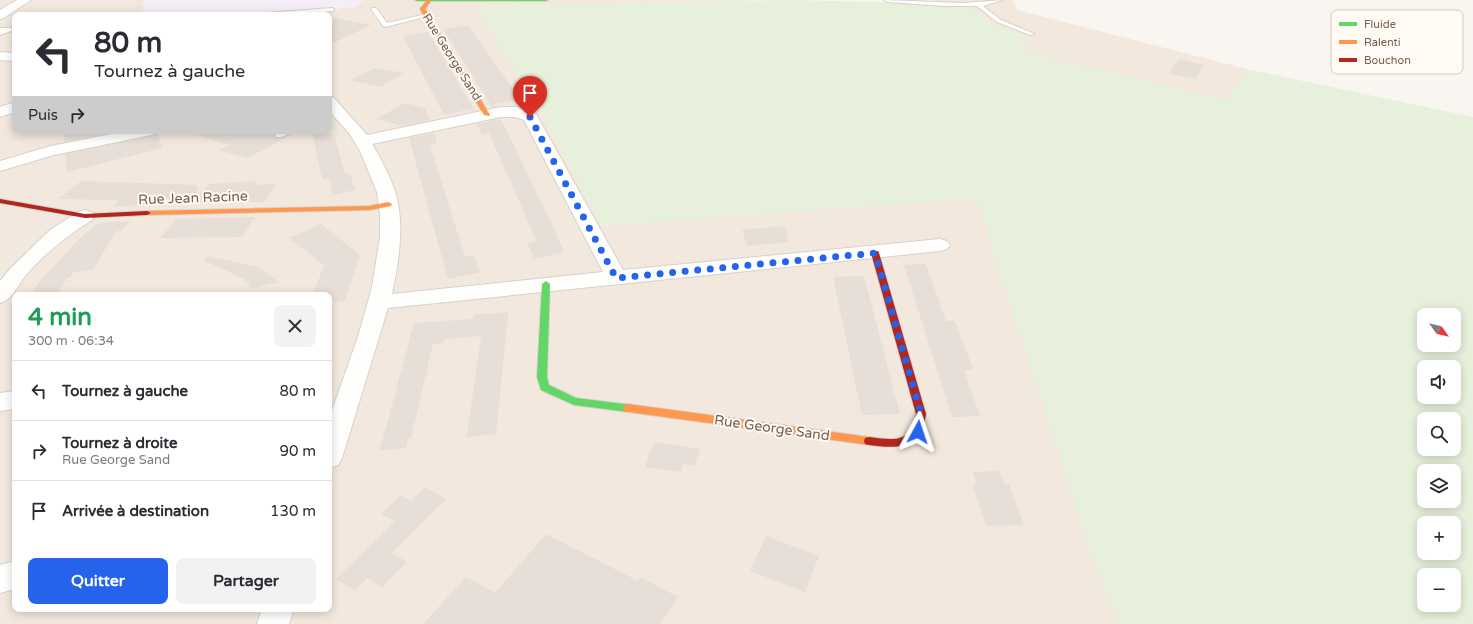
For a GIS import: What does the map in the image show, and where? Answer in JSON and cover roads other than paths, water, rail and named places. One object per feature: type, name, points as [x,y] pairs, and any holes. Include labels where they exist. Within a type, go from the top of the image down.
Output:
[{"type":"street","points":[[0,15],[25,0]]},
{"type":"street","points":[[417,0],[546,0]]},
{"type":"street","name":"Rue George Sand","points":[[429,1],[422,9],[487,115]]},
{"type":"street","points":[[0,56],[12,57]]},
{"type":"street","points":[[0,112],[12,107]]},
{"type":"street","points":[[332,109],[355,131],[362,141],[386,192],[390,232],[375,321],[332,449]]},
{"type":"street","name":"Rue George Sand","points":[[362,141],[501,112],[512,112],[530,117],[616,278]]},
{"type":"street","points":[[0,166],[51,151],[135,134]]},
{"type":"street","name":"Rue Jean Racine","points":[[0,201],[85,216],[183,211],[370,208],[388,204]]},
{"type":"street","points":[[0,296],[17,273],[57,234],[85,216]]},
{"type":"street","points":[[379,302],[546,284],[875,253],[940,245]]},
{"type":"street","name":"Rue George Sand","points":[[546,284],[542,377],[545,387],[557,394],[574,401],[884,444],[901,442],[913,437],[918,432],[921,414],[875,253]]},
{"type":"street","points":[[0,402],[12,400]]},
{"type":"street","points":[[0,579],[12,576]]},
{"type":"street","points":[[273,624],[277,612]]},
{"type":"lane","points":[[887,0],[979,5],[994,3],[1000,0]]},
{"type":"lane","points":[[979,5],[999,21],[1032,34]]},
{"type":"lane","points":[[374,9],[385,25],[426,16]]},
{"type":"lane","points":[[306,12],[332,10]]},
{"type":"lane","points":[[0,30],[12,30]]},
{"type":"lane","points":[[0,33],[12,30]]}]
